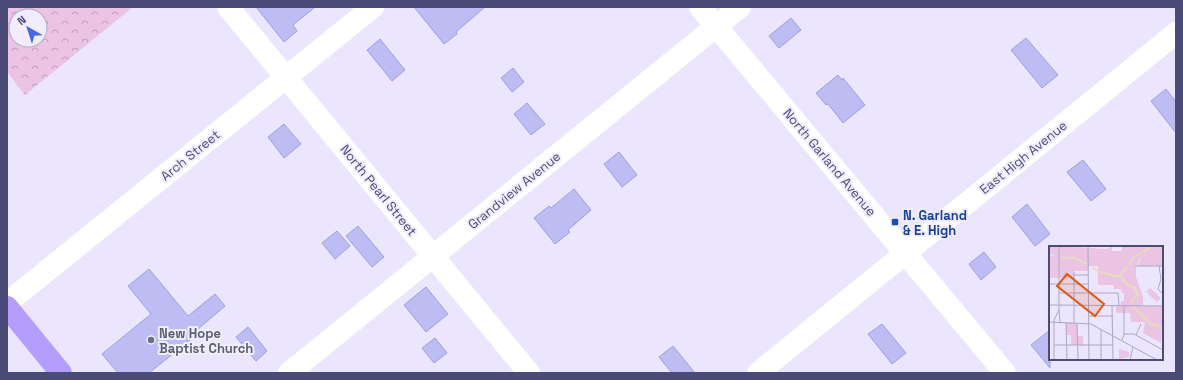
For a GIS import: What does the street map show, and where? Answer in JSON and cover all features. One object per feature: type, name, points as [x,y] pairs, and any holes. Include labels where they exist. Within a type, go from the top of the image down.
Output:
[{"type":"main road","points":[[7,307],[61,373]]},
{"type":"street","name":"North Pearl Street","points":[[228,7],[529,373]]},
{"type":"street","name":"Arch Street","points":[[7,303],[373,7]]},
{"type":"street","name":"North Garland Avenue","points":[[700,7],[1005,373]]},
{"type":"street","name":"Grandview Avenue","points":[[289,373],[740,7]]},
{"type":"street","name":"East High Avenue","points":[[758,373],[1176,33]]},
{"type":"green space","points":[[7,7],[133,7],[25,95],[7,72]]},
{"type":"building","points":[[256,7],[315,7],[293,25],[297,31],[284,42]]},
{"type":"building","points":[[414,7],[485,7],[456,32],[457,34],[444,44]]},
{"type":"building","points":[[791,18],[801,30],[779,48],[769,36]]},
{"type":"building","points":[[1026,38],[1058,75],[1042,88],[1011,50]]},
{"type":"building","points":[[380,39],[405,70],[392,81],[367,50]]},
{"type":"building","points":[[513,68],[524,82],[512,92],[501,78]]},
{"type":"building","points":[[838,75],[842,80],[843,78],[865,105],[843,123],[828,104],[826,105],[816,93]]},
{"type":"building","points":[[1166,89],[1176,102],[1176,133],[1151,101]]},
{"type":"building","points":[[527,103],[545,124],[531,135],[514,114]]},
{"type":"building","points":[[284,124],[301,144],[284,158],[268,137]]},
{"type":"building","points":[[619,152],[637,175],[622,187],[604,164]]},
{"type":"building","points":[[1083,160],[1106,189],[1091,201],[1067,172]]},
{"type":"building","points":[[574,189],[591,210],[568,230],[570,232],[555,244],[534,218],[549,206],[551,208]]},
{"type":"building","points":[[1027,204],[1050,234],[1035,246],[1012,217]]},
{"type":"building","points":[[358,226],[384,257],[372,267],[346,236]]},
{"type":"building","points":[[337,231],[350,246],[335,259],[322,243]]},
{"type":"building","points":[[984,252],[996,267],[981,280],[969,264]]},
{"type":"building","points":[[149,269],[188,316],[215,294],[225,306],[198,329],[200,332],[149,373],[118,373],[102,354],[151,314],[128,286]]},
{"type":"building","points":[[426,287],[448,314],[426,332],[404,305]]},
{"type":"building","points":[[882,324],[906,353],[892,364],[868,334]]},
{"type":"building","points":[[248,327],[267,351],[256,361],[236,337]]},
{"type":"building","points":[[1049,331],[1050,368],[1031,345]]},
{"type":"building","points":[[435,338],[447,353],[434,363],[422,348]]},
{"type":"building","points":[[673,346],[695,373],[672,373],[659,357]]},
{"type":"place","name":"N. Garland & E. High","points":[[895,222]]},
{"type":"place","name":"New Hope Baptist Church","points":[[151,340]]}]
